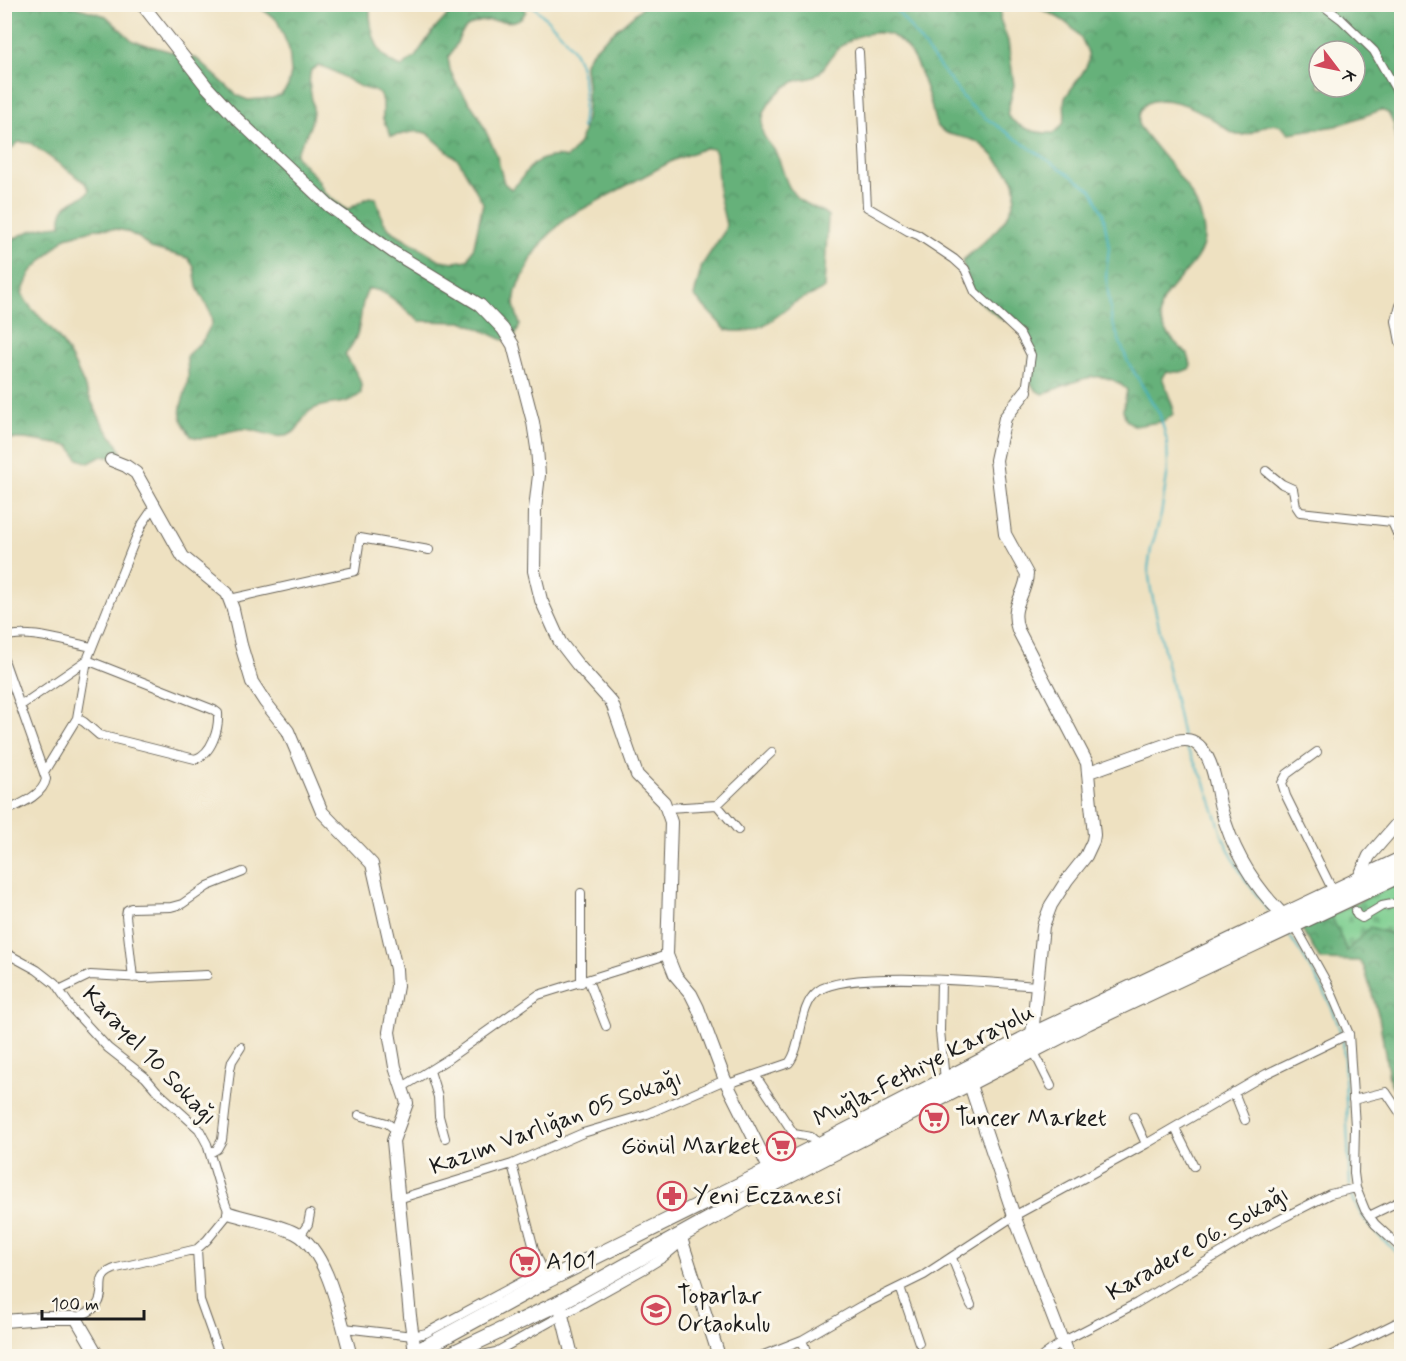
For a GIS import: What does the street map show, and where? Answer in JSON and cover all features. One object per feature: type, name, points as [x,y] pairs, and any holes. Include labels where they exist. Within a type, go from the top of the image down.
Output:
[{"type":"highway","name":"Muğla-Fethiye Karayolu","points":[[1288,920],[1333,891],[1401,859]]},
{"type":"highway","name":"Muğla-Fethiye Karayolu","points":[[412,1355],[545,1276],[770,1170],[945,1076],[1033,1038],[1288,920],[1401,874]]},
{"type":"highway","name":"Muğla-Fethiye Karayolu","points":[[447,1356],[561,1309],[773,1184],[920,1110],[969,1082],[1033,1038]]},
{"type":"highway","points":[[545,1276],[543,1298],[561,1309]]},
{"type":"street","points":[[142,4],[214,94],[329,206],[393,252],[480,305],[513,345],[533,422],[537,448],[539,476],[535,509],[534,571],[541,600],[560,642],[612,703],[637,775],[668,808],[670,822],[667,955],[675,975],[691,994],[698,1008],[726,1082],[770,1170]]},
{"type":"street","points":[[1321,4],[1341,19],[1374,51],[1401,100]]},
{"type":"street","points":[[858,52],[867,207],[918,235],[954,259],[965,269],[975,292],[1020,334],[1031,355],[1026,391],[1005,418],[996,460],[1005,534],[1027,574],[1014,617],[1018,630],[1084,754],[1089,772],[1093,841],[1086,856],[1063,885],[1046,917],[1041,938],[1033,1038],[1051,1086]]},
{"type":"street","points":[[1401,306],[1398,321],[1401,342]]},
{"type":"street","points":[[111,460],[136,473],[183,557],[223,588],[230,599],[252,682],[288,731],[318,806],[332,825],[367,856],[372,864],[396,969],[397,986],[389,1032],[395,1067],[407,1103],[393,1141],[413,1336],[412,1355]]},
{"type":"street","points":[[1266,471],[1282,484],[1293,489],[1296,506],[1300,512],[1392,522],[1401,545]]},
{"type":"street","points":[[44,772],[77,718],[87,660],[135,540],[154,507]]},
{"type":"street","points":[[230,599],[355,571],[360,538],[429,550]]},
{"type":"street","points":[[4,639],[10,636],[26,635],[92,647]]},
{"type":"street","points":[[4,660],[46,779],[42,789],[4,812]]},
{"type":"street","points":[[20,706],[87,660]]},
{"type":"street","points":[[77,718],[99,735],[195,759],[202,756],[218,731],[217,711],[87,660]]},
{"type":"street","points":[[1089,772],[1183,740],[1200,746],[1207,759],[1227,825],[1252,880],[1288,920],[1324,976],[1344,1018],[1348,1034],[1353,1100],[1350,1188],[1369,1216],[1401,1249]]},
{"type":"street","points":[[668,808],[717,805],[772,752]]},
{"type":"street","points":[[1317,752],[1287,774],[1282,783],[1286,796],[1333,891]]},
{"type":"street","points":[[717,805],[738,830]]},
{"type":"street","points":[[1359,878],[1369,856],[1401,818]]},
{"type":"street","points":[[133,978],[127,910],[182,904],[208,886],[243,872]]},
{"type":"street","points":[[581,893],[584,981],[606,1026]]},
{"type":"street","points":[[1355,911],[1362,918],[1382,906],[1401,902]]},
{"type":"street","name":"Karayel 10 Sokağı","points":[[4,952],[50,980],[80,1018],[108,1048],[145,1077],[166,1100],[194,1122],[204,1136],[229,1213]]},
{"type":"street","points":[[401,1088],[430,1071],[538,995],[667,955]]},
{"type":"street","points":[[59,990],[90,975],[133,978],[207,975]]},
{"type":"street","name":"Kazım Varlığan 05 Sokağı","points":[[398,1199],[512,1164],[583,1133],[647,1114],[726,1082],[784,1065],[792,1060],[804,1016],[817,991],[864,980],[941,980]]},
{"type":"street","points":[[945,1076],[940,1031],[941,980],[1038,986]]},
{"type":"street","points":[[761,1356],[802,1340],[861,1306],[902,1287],[952,1258],[1014,1216],[1175,1128],[1234,1092],[1348,1034]]},
{"type":"street","points":[[210,1153],[217,1149],[222,1140],[230,1070],[232,1061],[242,1047]]},
{"type":"street","points":[[430,1071],[438,1097],[439,1116],[445,1138]]},
{"type":"street","points":[[755,1075],[794,1134],[811,1137],[819,1145]]},
{"type":"street","points":[[969,1082],[1014,1216],[1068,1356]]},
{"type":"street","points":[[1234,1092],[1245,1120]]},
{"type":"street","points":[[1353,1100],[1386,1092],[1401,1116]]},
{"type":"street","points":[[359,1115],[387,1123],[396,1130]]},
{"type":"street","points":[[1134,1117],[1146,1144]]},
{"type":"street","points":[[1175,1128],[1194,1167]]},
{"type":"street","points":[[344,1328],[413,1336],[433,1330],[545,1276],[534,1249],[512,1164]]},
{"type":"street","name":"Karadere 06. Sokağı","points":[[1043,1356],[1062,1342],[1137,1303],[1257,1231],[1323,1197],[1350,1188]]},
{"type":"street","points":[[1369,1216],[1401,1200]]},
{"type":"street","points":[[4,1321],[76,1318],[89,1312],[100,1300],[102,1278],[110,1270],[197,1249],[229,1213],[300,1236],[323,1265],[351,1356]]},
{"type":"street","points":[[300,1236],[308,1224],[310,1214]]},
{"type":"street","points":[[681,1238],[719,1356]]},
{"type":"street","points":[[197,1249],[200,1300],[220,1356]]},
{"type":"street","points":[[952,1258],[970,1305]]},
{"type":"street","points":[[902,1287],[916,1316]]},
{"type":"street","points":[[902,1287],[919,1343]]},
{"type":"street","points":[[478,1356],[496,1354],[561,1309],[572,1356]]},
{"type":"street","points":[[76,1318],[99,1356]]},
{"type":"street","points":[[1330,1356],[1401,1320]]},
{"type":"street","points":[[802,1340],[808,1356]]},
{"type":"green space","points":[[5,5],[69,5],[106,16],[133,41],[197,59],[238,96],[248,100],[281,95],[288,86],[291,73],[289,49],[277,20],[256,5],[370,5],[371,24],[380,51],[393,64],[402,67],[415,57],[433,31],[457,5],[524,5],[526,11],[518,20],[508,22],[489,20],[474,23],[468,27],[463,31],[448,57],[450,70],[456,83],[478,115],[496,153],[504,183],[511,189],[535,163],[550,157],[566,158],[573,152],[585,125],[587,83],[585,63],[602,42],[644,5],[1006,5],[1001,10],[1000,19],[1008,41],[1014,85],[1007,115],[1022,127],[1054,133],[1064,120],[1065,98],[1086,66],[1088,55],[1082,40],[1071,26],[1032,5],[1401,5],[1401,185],[1394,125],[1388,113],[1381,110],[1336,126],[1289,133],[1273,124],[1240,135],[1232,133],[1196,109],[1179,103],[1153,101],[1143,107],[1139,126],[1189,191],[1202,220],[1204,236],[1201,249],[1194,261],[1167,294],[1161,305],[1160,317],[1166,331],[1188,354],[1191,365],[1189,369],[1181,372],[1166,372],[1162,377],[1173,407],[1173,414],[1165,421],[1135,426],[1126,420],[1123,410],[1127,390],[1107,378],[1086,378],[1043,394],[1037,391],[1031,381],[1030,347],[1020,324],[1001,319],[973,296],[962,261],[990,237],[1007,217],[1015,194],[1014,182],[1008,172],[980,144],[945,132],[937,125],[916,63],[903,44],[887,34],[867,34],[848,41],[837,50],[817,75],[789,84],[771,100],[767,107],[762,130],[776,153],[791,190],[800,200],[828,216],[824,288],[798,301],[756,329],[726,330],[694,296],[702,265],[724,232],[726,225],[719,195],[716,153],[713,149],[705,148],[674,160],[566,218],[545,239],[533,256],[516,291],[514,305],[520,325],[514,339],[503,340],[465,322],[419,321],[388,296],[375,289],[368,289],[362,305],[356,337],[345,354],[359,377],[361,393],[349,401],[310,411],[294,432],[285,436],[280,437],[244,429],[198,438],[191,436],[180,412],[188,378],[187,355],[203,340],[212,323],[210,312],[197,287],[194,267],[188,258],[151,248],[126,231],[100,228],[66,237],[31,272],[22,293],[36,314],[62,343],[104,426],[120,448],[121,457],[118,459],[102,456],[89,463],[78,459],[70,446],[25,439],[5,439],[5,245],[31,231],[61,225],[62,212],[65,207],[88,193],[89,189],[84,182],[30,143],[19,142],[5,154]],"holes":[[[318,66],[358,86],[379,94],[383,101],[383,119],[391,136],[423,132],[459,161],[483,203],[474,246],[468,260],[454,262],[440,260],[390,230],[383,221],[376,198],[369,197],[347,210],[324,192],[318,180],[297,157],[296,153],[312,121],[311,70]]]},
{"type":"green space","points":[[1401,881],[1401,937],[1370,927],[1347,951],[1331,915]]},
{"type":"green space","points":[[1331,915],[1401,937],[1401,1095],[1392,1086],[1389,1078],[1379,1017],[1364,967],[1359,961],[1320,960],[1300,926]]},
{"type":"waterway","points":[[531,4],[560,33],[577,57],[584,86],[582,128]]},
{"type":"waterway","points":[[892,4],[968,104],[1092,190],[1103,213],[1109,247],[1106,276],[1112,322],[1128,362],[1160,415],[1167,441],[1168,469],[1161,515],[1148,569],[1183,737]]},
{"type":"waterway","points":[[1185,745],[1204,780],[1224,840],[1236,864],[1268,910]]},
{"type":"waterway","points":[[1289,935],[1326,995],[1341,1034]]},
{"type":"waterway","points":[[1343,1039],[1350,1186]]},
{"type":"waterway","points":[[1351,1192],[1365,1220],[1402,1257]]},
{"type":"place","name":"Tuncer Market","points":[[934,1118]]},
{"type":"place","name":"Gönül Market","points":[[781,1146]]},
{"type":"place","name":"Yeni Eczanesi","points":[[672,1196]]},
{"type":"place","name":"A101","points":[[525,1262]]},
{"type":"place","name":"Toparlar Ortaokulu","points":[[656,1310]]}]
